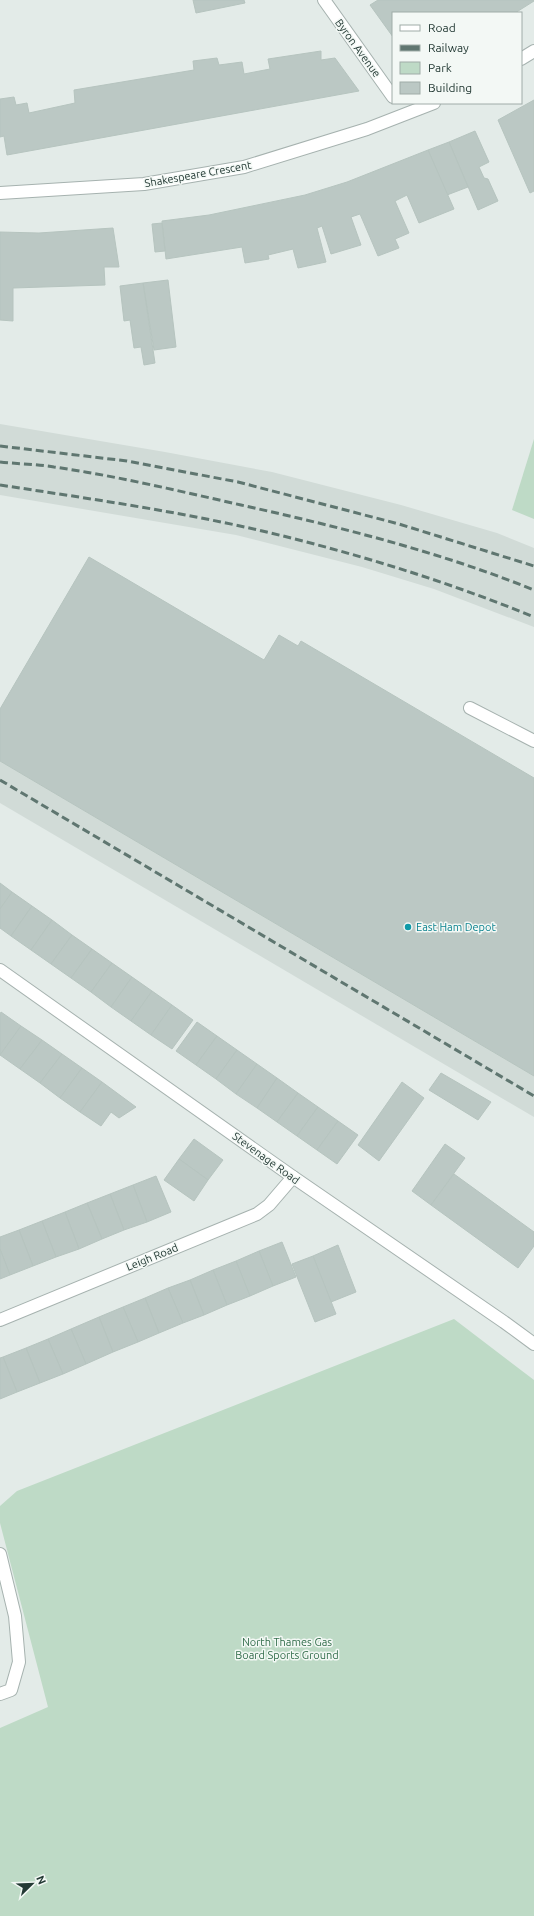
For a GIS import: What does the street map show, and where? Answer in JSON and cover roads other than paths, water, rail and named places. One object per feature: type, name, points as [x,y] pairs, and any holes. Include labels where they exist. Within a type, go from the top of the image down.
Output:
[{"type":"street","name":"Byron Avenue","points":[[324,0],[392,95]]},
{"type":"street","points":[[522,58],[534,51]]},
{"type":"street","points":[[399,104],[406,114]]},
{"type":"street","name":"Shakespeare Crescent","points":[[0,193],[144,184],[244,167],[367,129],[431,104]]},
{"type":"street","points":[[470,708],[534,741]]},
{"type":"street","name":"Stevenage Road","points":[[0,970],[292,1177],[534,1344]]},
{"type":"street","name":"Leigh Road","points":[[0,1320],[257,1214],[269,1205],[292,1177]]},
{"type":"street","points":[[0,1554],[15,1616],[19,1662],[12,1690],[0,1694]]},
{"type":"railway","points":[[0,446],[127,461],[238,482],[399,524],[534,566]]},
{"type":"railway","points":[[0,462],[47,466],[101,475],[171,489],[315,522],[426,552],[498,576],[534,590]]},
{"type":"railway","points":[[0,485],[185,515],[295,539],[416,574],[475,594],[534,617]]},
{"type":"railway","points":[[0,780],[534,1096]]},
{"type":"place","name":"East Ham Depot","points":[[408,927]]},
{"type":"park label","name":"North Thames Gas Board Sports Ground","points":[[287,1648]]}]
